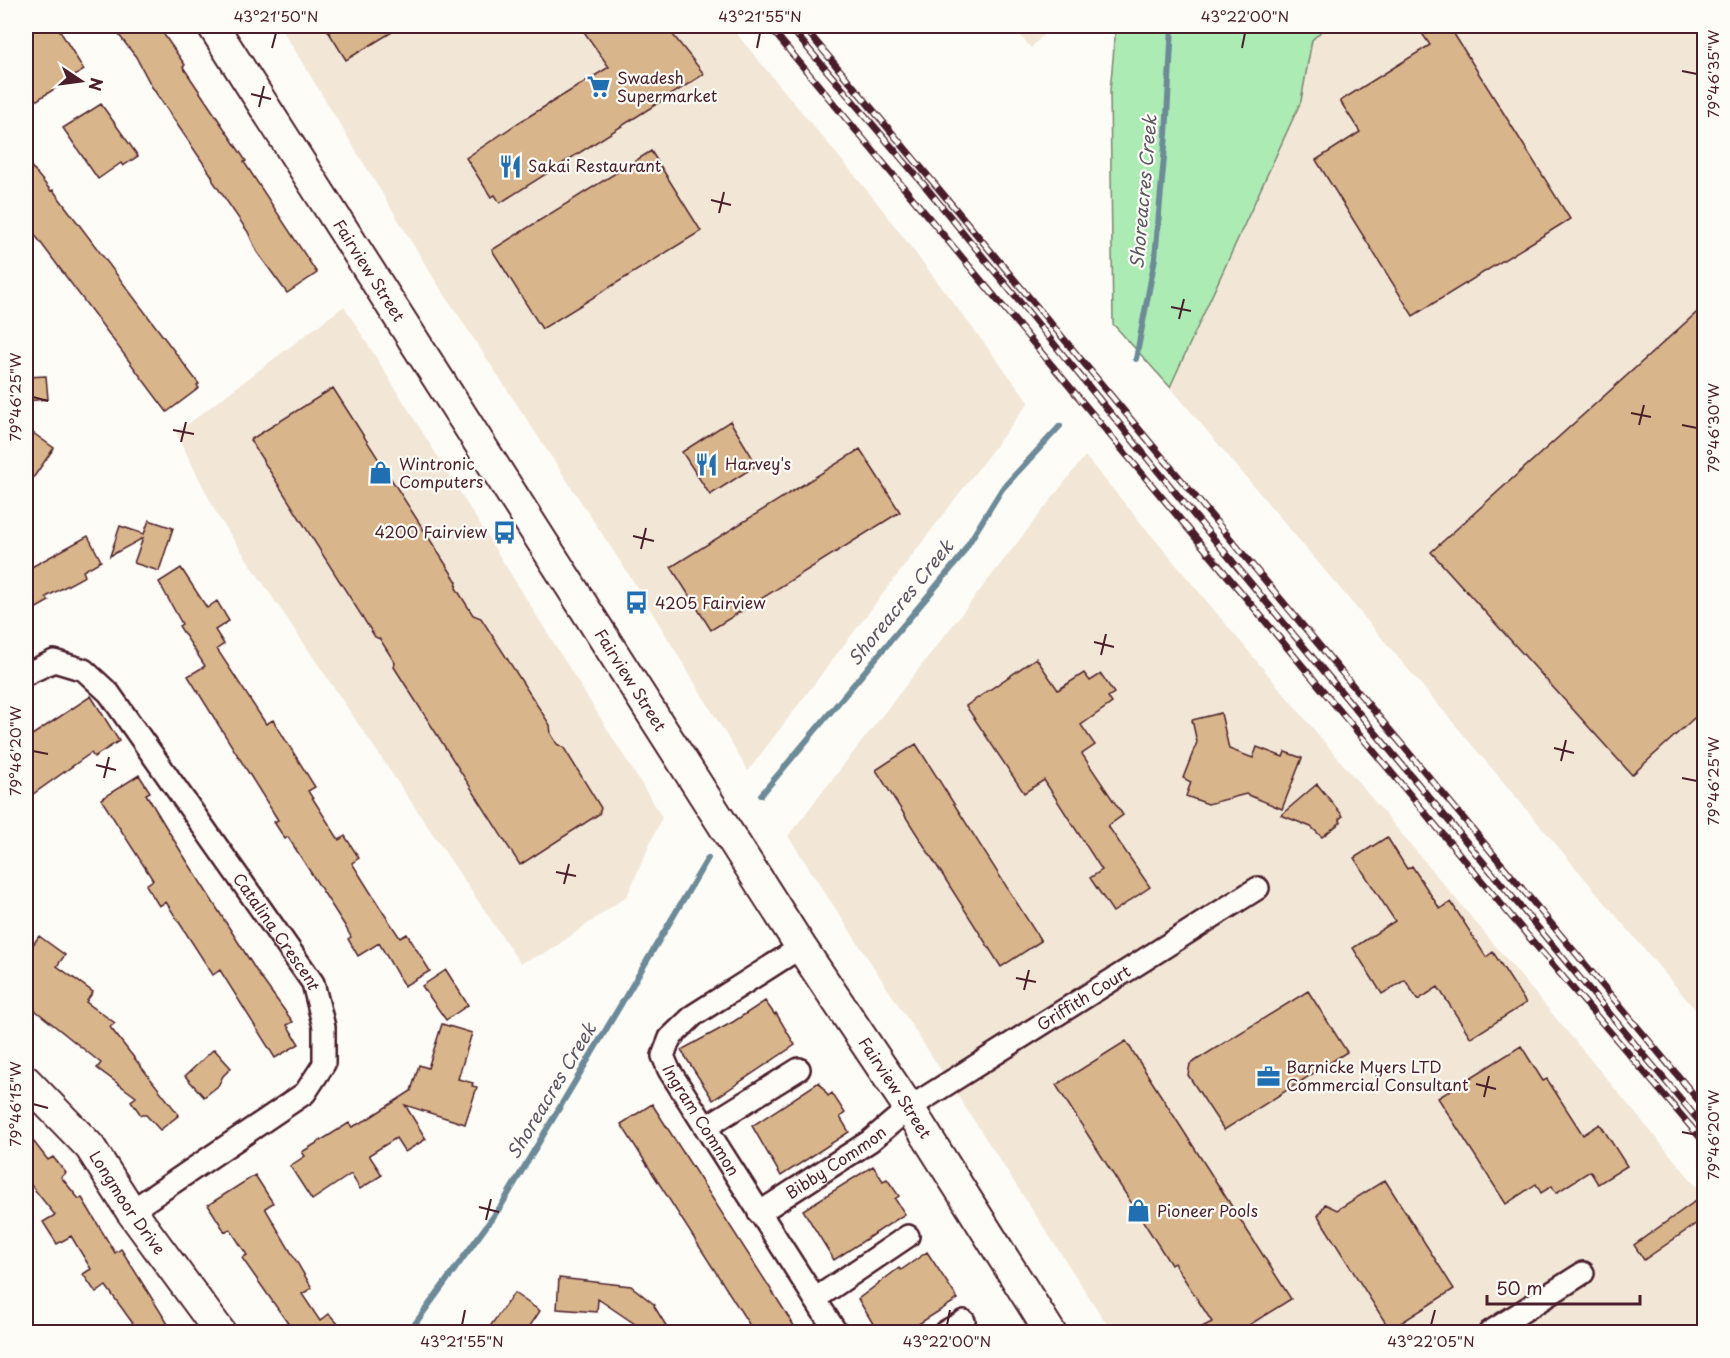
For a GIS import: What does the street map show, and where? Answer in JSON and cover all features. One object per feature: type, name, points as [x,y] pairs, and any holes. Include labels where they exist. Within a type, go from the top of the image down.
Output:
[{"type":"main road","name":"Fairview Street","points":[[213,26],[801,947],[909,1108],[1050,1332]]},
{"type":"main road","name":"Longmoor Drive","points":[[26,1081],[90,1147],[131,1211],[220,1332]]},
{"type":"street","name":"Catalina Crescent","points":[[26,674],[54,661],[84,670],[110,693],[313,983],[324,1027],[324,1064],[305,1093],[131,1211]]},
{"type":"street","name":"Griffith Court","points":[[909,1108],[1258,888]]},
{"type":"street","name":"Ingram Common","points":[[801,947],[720,997],[694,1016],[670,1038],[663,1056],[759,1213],[836,1332]]},
{"type":"street","points":[[706,1127],[799,1069]]},
{"type":"street","name":"Bibby Common","points":[[759,1213],[870,1141],[909,1108]]},
{"type":"street","points":[[815,1299],[908,1236]]},
{"type":"street","points":[[1490,1332],[1583,1274]]},
{"type":"street","points":[[945,1332],[964,1321]]},
{"type":"shaded area","points":[[280,26],[730,26],[875,200],[1029,402],[748,771],[633,581],[433,277]]},
{"type":"shaded area","points":[[1012,26],[1051,26],[1031,48]]},
{"type":"shaded area","points":[[1327,26],[1704,26],[1704,1020],[1170,387],[1301,101],[1312,40]]},
{"type":"shaded area","points":[[344,306],[662,817],[627,896],[548,952],[520,963],[219,518],[176,433]]},
{"type":"shaded area","points":[[1085,456],[1704,1195],[1704,1332],[1112,1332],[788,836]]},
{"type":"green space","points":[[1116,26],[1327,26],[1312,40],[1301,101],[1170,387],[1113,324],[1110,91]]},
{"type":"building","points":[[41,26],[57,26],[84,70],[31,104],[26,95],[26,35]]},
{"type":"building","points":[[112,26],[158,26],[317,273],[287,293],[257,252],[248,232],[152,87],[136,57]]},
{"type":"building","points":[[337,26],[402,26],[346,60],[328,31]]},
{"type":"building","points":[[580,26],[666,26],[704,74],[500,203],[495,195],[491,197],[466,158],[609,67]]},
{"type":"building","points":[[1417,26],[1449,26],[1570,219],[1413,316],[1316,160],[1360,132],[1340,101],[1430,45]]},
{"type":"building","points":[[101,104],[138,156],[123,166],[121,163],[98,179],[63,128]]},
{"type":"building","points":[[651,151],[701,231],[542,329],[492,250]]},
{"type":"building","points":[[26,160],[51,191],[53,190],[199,384],[197,385],[199,388],[167,412],[26,223]]},
{"type":"building","points":[[1704,306],[1704,709],[1632,775],[1431,552]]},
{"type":"building","points":[[46,376],[48,399],[26,401],[26,377]]},
{"type":"building","points":[[333,388],[457,582],[456,588],[473,615],[481,618],[550,725],[551,734],[557,744],[564,748],[601,808],[599,814],[520,865],[394,667],[395,663],[380,639],[375,637],[250,440]]},
{"type":"building","points":[[730,421],[757,465],[710,495],[682,452]]},
{"type":"building","points":[[26,428],[54,448],[26,488]]},
{"type":"building","points":[[860,449],[900,512],[711,630],[671,567]]},
{"type":"building","points":[[149,520],[173,528],[159,571],[134,563],[143,538],[110,556],[120,526],[144,534]]},
{"type":"building","points":[[88,536],[101,561],[83,571],[85,576],[46,597],[49,601],[26,614],[26,570]]},
{"type":"building","points":[[181,568],[207,608],[217,601],[229,621],[215,630],[224,644],[217,649],[266,724],[273,720],[315,787],[308,791],[339,840],[345,836],[359,858],[352,863],[400,938],[407,934],[430,971],[404,986],[379,943],[358,956],[348,939],[351,937],[345,926],[288,837],[285,839],[274,822],[278,820],[188,676],[205,666],[179,626],[182,624],[159,582]]},
{"type":"building","points":[[1036,658],[1058,690],[1084,673],[1090,681],[1101,674],[1114,693],[1108,697],[1112,703],[1081,725],[1095,745],[1082,754],[1123,815],[1108,826],[1150,887],[1113,912],[1090,878],[1102,870],[1044,780],[1024,793],[966,706]]},
{"type":"building","points":[[91,696],[119,741],[94,757],[91,753],[26,799],[26,739]]},
{"type":"building","points":[[1221,713],[1229,749],[1253,758],[1257,747],[1283,757],[1285,752],[1302,758],[1282,809],[1246,794],[1208,804],[1186,796],[1191,782],[1183,778],[1197,742],[1192,720]]},
{"type":"building","points":[[916,744],[1041,941],[1001,967],[876,770]]},
{"type":"building","points":[[139,775],[150,792],[146,794],[180,850],[259,975],[293,1022],[287,1025],[299,1044],[275,1058],[220,970],[213,975],[166,902],[159,906],[146,885],[153,880],[101,799]]},
{"type":"building","points":[[1317,784],[1343,816],[1339,819],[1341,822],[1322,837],[1311,827],[1281,815]]},
{"type":"building","points":[[1387,837],[1407,869],[1412,866],[1440,909],[1451,902],[1486,957],[1493,952],[1526,1003],[1471,1038],[1438,987],[1418,1000],[1405,980],[1382,994],[1353,948],[1395,921],[1354,858]]},
{"type":"building","points":[[39,936],[65,955],[57,966],[93,992],[86,1002],[115,1023],[110,1027],[179,1115],[160,1130],[146,1115],[141,1115],[131,1101],[136,1097],[97,1068],[101,1063],[26,1003],[26,955]]},
{"type":"building","points":[[446,970],[468,1005],[446,1020],[422,986]]},
{"type":"building","points":[[1308,991],[1347,1052],[1224,1130],[1188,1075],[1190,1064]]},
{"type":"building","points":[[765,1001],[775,1015],[776,1013],[795,1045],[713,1100],[681,1050],[733,1022]]},
{"type":"building","points":[[442,1024],[472,1033],[458,1079],[473,1083],[472,1086],[477,1087],[465,1124],[405,1105],[426,1139],[405,1152],[396,1138],[369,1155],[382,1175],[360,1189],[351,1174],[312,1200],[290,1166],[305,1156],[302,1152],[349,1123],[352,1127],[366,1120],[411,1091],[419,1065],[428,1068]]},
{"type":"building","points":[[1126,1041],[1291,1299],[1238,1332],[1192,1332],[1212,1322],[1174,1263],[1171,1265],[1056,1085]]},
{"type":"building","points":[[1521,1046],[1543,1081],[1547,1079],[1583,1135],[1600,1124],[1627,1166],[1598,1184],[1590,1171],[1556,1193],[1552,1186],[1541,1193],[1536,1184],[1506,1204],[1438,1098]]},
{"type":"building","points":[[214,1049],[231,1068],[223,1076],[218,1086],[204,1097],[185,1076]]},
{"type":"building","points":[[819,1082],[828,1096],[832,1093],[845,1113],[840,1117],[849,1132],[781,1176],[752,1126]]},
{"type":"building","points":[[652,1104],[798,1332],[754,1332],[621,1124]]},
{"type":"building","points":[[26,1132],[48,1160],[53,1157],[66,1173],[61,1177],[79,1199],[82,1198],[115,1253],[121,1249],[173,1332],[139,1332],[106,1286],[96,1293],[83,1274],[91,1269],[71,1236],[57,1244],[43,1222],[55,1215],[26,1179]]},
{"type":"building","points":[[873,1166],[883,1181],[887,1179],[899,1196],[895,1199],[905,1214],[834,1260],[803,1210]]},
{"type":"building","points":[[255,1175],[273,1203],[265,1208],[312,1288],[302,1294],[320,1321],[329,1314],[346,1332],[294,1332],[242,1258],[247,1255],[230,1229],[225,1232],[208,1205]]},
{"type":"building","points":[[1385,1180],[1454,1289],[1390,1330],[1318,1216],[1325,1204],[1337,1210]]},
{"type":"building","points":[[1704,1195],[1704,1218],[1644,1260],[1634,1245]]},
{"type":"building","points":[[927,1252],[958,1299],[906,1332],[878,1332],[858,1299],[899,1268],[901,1270]]},
{"type":"building","points":[[559,1278],[631,1286],[655,1305],[670,1332],[647,1332],[598,1299],[597,1312],[557,1309]]},
{"type":"building","points":[[514,1293],[540,1311],[526,1332],[486,1332]]},
{"type":"waterway","name":"Shoreacres Creek","points":[[1136,359],[1155,258],[1166,135],[1172,26]]},
{"type":"waterway","name":"Shoreacres Creek","points":[[761,795],[959,559],[1002,489],[1060,426]]},
{"type":"waterway","name":"Shoreacres Creek","points":[[409,1332],[501,1206],[708,858]]},
{"type":"railway","points":[[769,26],[1511,916],[1704,1142]]},
{"type":"railway","points":[[789,26],[925,186],[1193,514],[1704,1127]]},
{"type":"railway","points":[[803,26],[1704,1107]]},
{"type":"place","name":"Swadesh Supermarket","points":[[599,87]]},
{"type":"place","name":"Sakai Restaurant","points":[[510,166]]},
{"type":"place","name":"Harvey's","points":[[707,464]]},
{"type":"place","name":"Wintronic Computers","points":[[381,473]]},
{"type":"place","name":"4200 Fairview","points":[[505,532]]},
{"type":"place","name":"4205 Fairview","points":[[637,603]]},
{"type":"place","name":"Barnicke Myers LTD Commercial Consultant","points":[[1268,1076]]},
{"type":"place","name":"Pioneer Pools","points":[[1139,1211]]}]
